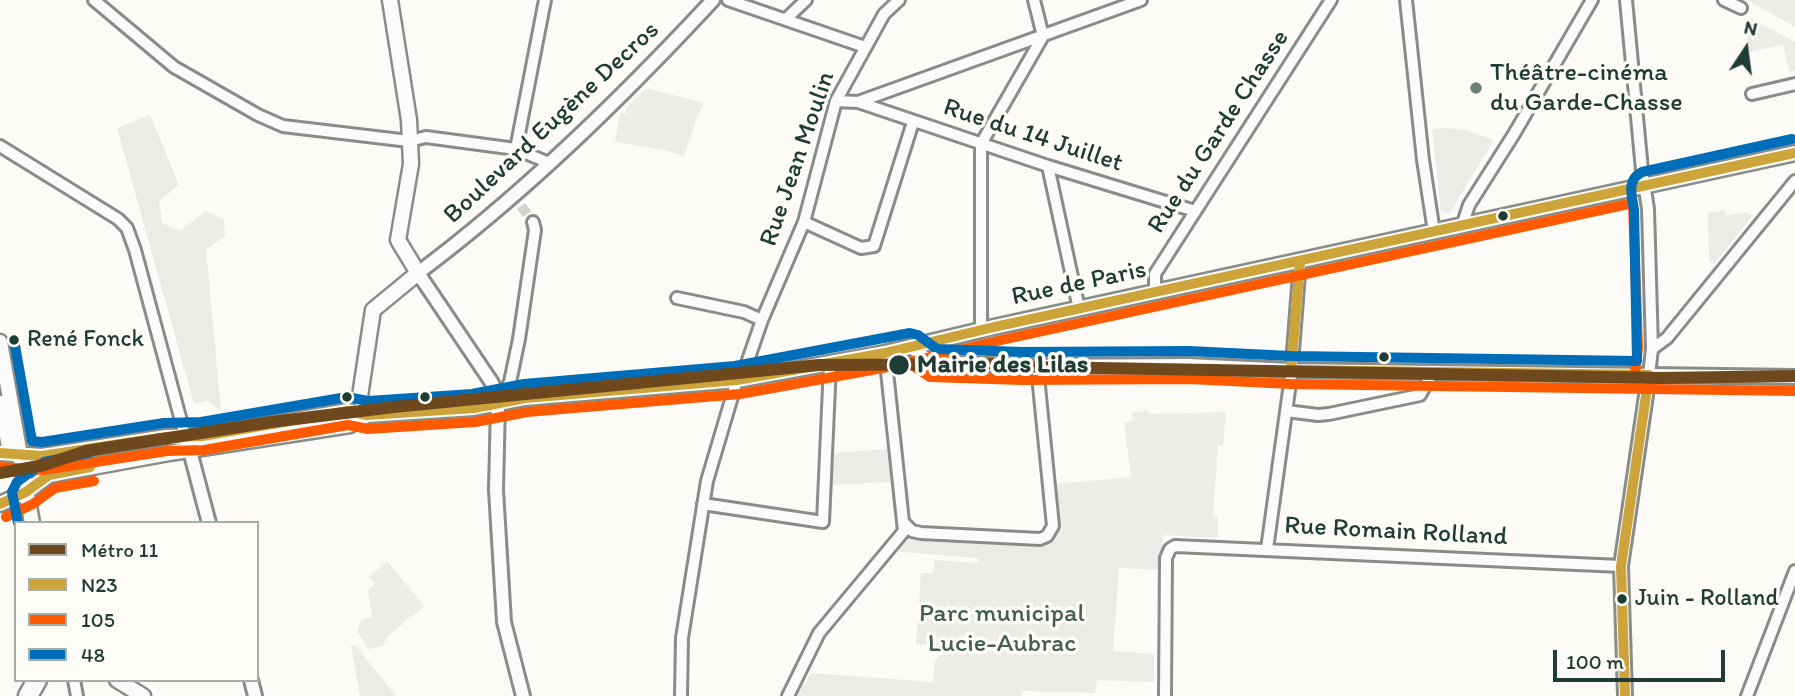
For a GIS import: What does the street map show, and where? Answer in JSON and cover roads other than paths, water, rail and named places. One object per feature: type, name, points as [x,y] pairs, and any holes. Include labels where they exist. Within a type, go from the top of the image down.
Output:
[{"type":"main road","points":[[367,415],[360,396],[373,310],[418,273],[398,240],[411,163],[409,120],[390,0]]},
{"type":"main road","name":"Rue de Paris","points":[[10,453],[49,456],[184,434],[202,436],[348,411],[367,415],[474,408],[525,398],[737,380],[885,353],[1795,153]]},
{"type":"main road","points":[[0,342],[10,453],[26,492],[32,521]]},
{"type":"main road","name":"Rue de Paris","points":[[0,504],[26,492],[49,475],[350,425],[367,415]]},
{"type":"main road","points":[[120,682],[143,696]]},
{"type":"street","points":[[94,0],[174,67],[258,115],[283,126],[409,141],[426,137],[516,149],[549,163]]},
{"type":"street","points":[[516,149],[545,0]]},
{"type":"street","name":"Boulevard Eugène Decros","points":[[418,273],[517,201],[549,163],[604,112],[713,0]]},
{"type":"street","points":[[728,0],[865,47]]},
{"type":"street","points":[[786,19],[806,0]]},
{"type":"street","name":"Rue Jean Moulin","points":[[681,696],[682,638],[707,481],[737,380],[746,366],[762,320],[804,222],[836,101],[884,14],[899,0]]},
{"type":"street","points":[[981,330],[981,144],[1043,36],[1034,0]]},
{"type":"street","points":[[836,101],[858,102],[1141,0]]},
{"type":"street","name":"Rue du Garde Chasse","points":[[1156,292],[1155,274],[1331,0]]},
{"type":"street","points":[[1406,0],[1423,160],[1434,232]]},
{"type":"street","points":[[1462,226],[1469,205],[1592,0]]},
{"type":"street","points":[[1625,696],[1621,566],[1652,349],[1648,209],[1626,0]]},
{"type":"street","points":[[1724,0],[1741,8]]},
{"type":"street","points":[[1752,94],[1795,84]]},
{"type":"street","name":"Rue du 14 Juillet","points":[[858,102],[1048,166],[1195,211]]},
{"type":"street","points":[[804,222],[861,248],[874,246],[913,122]]},
{"type":"street","points":[[0,146],[118,219],[127,228],[208,521]]},
{"type":"street","points":[[1048,166],[1079,309]]},
{"type":"street","points":[[1652,349],[1667,338],[1795,181]]},
{"type":"street","points":[[498,403],[510,382],[519,339],[535,230],[533,222]]},
{"type":"street","points":[[1267,549],[1291,370],[1300,262]]},
{"type":"street","points":[[418,273],[492,383],[498,403],[496,490],[504,622],[523,696]]},
{"type":"street","points":[[677,298],[744,312],[762,320]]},
{"type":"street","points":[[911,347],[932,363],[1037,366],[1189,365],[1291,370],[1795,377]]},
{"type":"street","points":[[788,696],[819,632],[904,527],[885,353]]},
{"type":"street","points":[[703,504],[823,522],[830,364]]},
{"type":"street","points":[[904,527],[922,533],[1040,539],[1047,536],[1053,526],[1037,366]]},
{"type":"street","points":[[1286,411],[1329,414],[1420,395],[1433,372]]},
{"type":"street","points":[[0,402],[10,453]]},
{"type":"street","name":"Rue Romain Rolland","points":[[1166,696],[1166,558],[1170,549],[1182,545],[1621,566]]},
{"type":"street","points":[[1747,696],[1795,571]]},
{"type":"tunnel","points":[[521,206],[533,222]]},
{"type":"metro line","name":"11","points":[[0,473],[44,465],[86,451],[271,422],[394,407],[819,365],[999,364],[1661,378],[1795,376]]},
{"type":"place","name":"Théâtre-cinéma du Garde-Chasse","points":[[1476,88]]},
{"type":"place","name":"René Fonck","points":[[14,340]]},
{"type":"place","name":"Mairie des Lilas","points":[[899,365]]},
{"type":"place","name":"Juin - Rolland","points":[[1622,599]]},
{"type":"park label","name":"Parc municipal Lucie-Aubrac","points":[[1002,629]]}]
